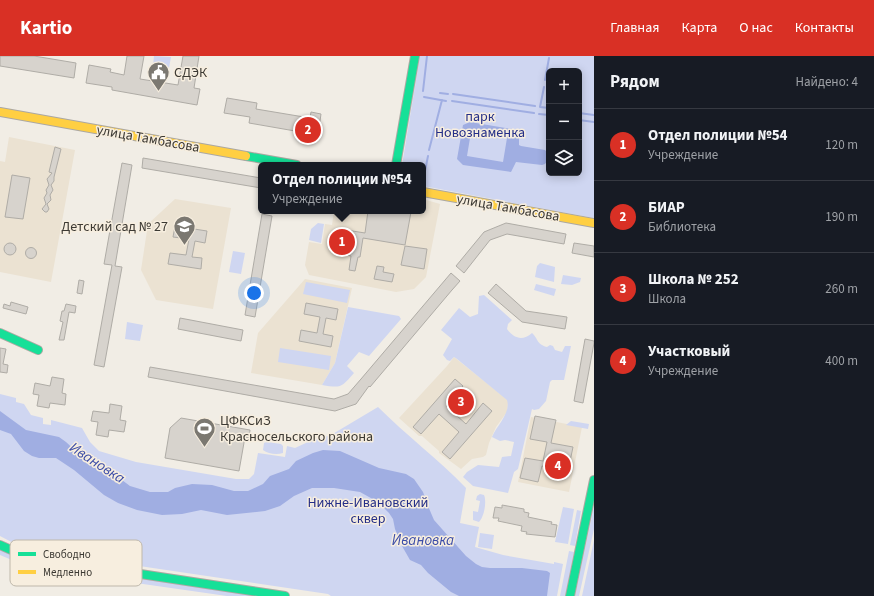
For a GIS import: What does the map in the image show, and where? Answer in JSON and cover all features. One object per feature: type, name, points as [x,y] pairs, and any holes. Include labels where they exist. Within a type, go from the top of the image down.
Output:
[{"type":"street","points":[[397,162],[415,56]]},
{"type":"street","name":"улица Тамбасова","points":[[0,112],[280,162]]},
{"type":"street","name":"улица Тамбасова","points":[[426,193],[594,223]]},
{"type":"street","points":[[0,332],[38,350]]},
{"type":"street","points":[[570,596],[594,480]]},
{"type":"street","points":[[0,545],[10,549]]},
{"type":"street","points":[[142,574],[285,596]]},
{"type":"shaded area","points":[[9,137],[75,150],[51,282],[0,272],[0,161],[5,162]]},
{"type":"shaded area","name":"Детский сад № 27","points":[[175,199],[231,208],[213,309],[156,300],[141,270],[148,224]]},
{"type":"shaded area","points":[[426,200],[440,204],[426,277],[414,289],[396,292],[309,275],[305,265],[309,242],[322,244],[325,224],[332,225],[334,214],[426,214]]},
{"type":"shaded area","points":[[305,279],[352,288],[335,363],[322,385],[251,373],[258,333]]},
{"type":"shaded area","points":[[454,357],[508,400],[507,412],[496,427],[489,443],[486,455],[472,459],[461,469],[439,453],[439,451],[422,436],[419,436],[399,418]]},
{"type":"shaded area","points":[[531,417],[582,427],[569,492],[518,482]]},
{"type":"green space","points":[[154,56],[171,57],[169,68],[153,66]]},
{"type":"green space","name":"парк Новознаменка","points":[[420,56],[594,56],[594,218],[426,187],[426,162],[402,162]]},
{"type":"green space","points":[[318,223],[324,224],[321,243],[309,240],[311,229]]},
{"type":"green space","points":[[233,251],[245,253],[241,274],[229,272]]},
{"type":"green space","points":[[540,263],[555,267],[554,282],[535,277],[537,266]]},
{"type":"green space","points":[[563,275],[581,278],[580,282],[572,285],[561,284]]},
{"type":"green space","points":[[306,282],[350,290],[347,303],[303,294]]},
{"type":"green space","points":[[536,284],[556,289],[554,296],[534,290]]},
{"type":"green space","points":[[484,295],[512,320],[508,324],[507,329],[516,337],[522,338],[529,336],[532,333],[543,346],[547,347],[550,345],[553,346],[555,350],[562,352],[565,346],[571,346],[564,380],[552,380],[550,382],[546,401],[539,409],[532,409],[518,469],[514,472],[508,493],[473,486],[463,477],[467,472],[478,465],[499,467],[502,457],[511,456],[514,442],[505,440],[500,441],[492,437],[507,410],[507,400],[457,359],[454,357],[450,361],[443,355],[452,339],[441,330],[459,308],[470,317],[478,314],[479,296]]},
{"type":"green space","points":[[348,307],[399,316],[401,319],[369,356],[359,352],[347,366],[354,373],[346,382],[340,386],[322,385],[335,363]]},
{"type":"green space","points":[[127,322],[143,325],[140,341],[125,339]]},
{"type":"green space","points":[[280,348],[331,356],[329,370],[278,362]]},
{"type":"green space","name":"Нижне-Ивановский сквер","points":[[0,394],[16,398],[16,402],[24,404],[31,415],[43,418],[43,424],[51,425],[51,420],[82,428],[90,442],[99,451],[136,462],[236,479],[249,479],[254,474],[258,453],[285,457],[287,446],[295,448],[308,442],[331,435],[378,407],[466,488],[460,523],[479,527],[475,547],[503,555],[554,564],[554,562],[563,564],[557,596],[331,596],[328,594],[142,566],[142,540],[10,540],[10,541],[0,536]]},
{"type":"green space","points":[[571,421],[589,424],[588,429],[566,425]]},
{"type":"green space","points":[[264,443],[281,444],[283,446],[283,453],[273,454],[263,450]]},
{"type":"green space","points":[[480,494],[484,495],[485,505],[484,513],[479,522],[473,520],[473,511],[478,512],[480,501],[476,500],[477,496]]},
{"type":"green space","points":[[594,506],[594,529],[579,596],[575,596]]},
{"type":"green space","points":[[563,507],[574,509],[568,544],[555,542]]},
{"type":"green space","points":[[577,510],[581,511],[575,546],[570,545]]},
{"type":"green space","points":[[480,533],[494,535],[492,549],[478,547]]},
{"type":"green space","points":[[594,540],[594,596],[582,596]]},
{"type":"green space","points":[[0,550],[10,554],[10,559],[0,555]]},
{"type":"green space","points":[[569,551],[574,552],[565,596],[560,596]]},
{"type":"green space","points":[[142,579],[256,596],[227,596],[142,584]]},
{"type":"water","points":[[470,122],[518,130],[519,145],[546,151],[545,164],[542,165],[516,162],[511,172],[463,165],[457,159],[463,125]],"holes":[[[471,132],[507,138],[503,162],[467,156]]]},
{"type":"water","name":"Ивановка","points":[[0,411],[26,430],[59,437],[92,466],[106,475],[118,477],[130,486],[150,492],[168,492],[175,488],[192,484],[212,485],[234,491],[248,491],[263,484],[270,476],[289,469],[296,461],[313,453],[323,450],[340,451],[379,468],[406,474],[414,479],[423,492],[434,520],[466,556],[476,564],[482,567],[490,568],[522,568],[547,571],[550,573],[547,596],[459,596],[451,592],[428,573],[421,565],[410,560],[402,546],[395,529],[393,519],[389,513],[378,502],[360,492],[334,488],[312,488],[294,496],[280,506],[265,511],[227,515],[201,510],[182,514],[162,515],[137,510],[118,503],[104,495],[74,470],[56,458],[39,458],[24,451],[11,434],[0,430]]},
{"type":"building","points":[[0,56],[34,56],[76,63],[74,78],[0,66]]},
{"type":"building","points":[[127,56],[144,56],[140,79],[178,85],[183,56],[199,56],[194,88],[200,89],[197,105],[112,90],[112,87],[86,83],[89,65],[111,69],[110,72],[124,75]]},
{"type":"building","points":[[227,98],[257,103],[256,109],[310,118],[311,112],[321,114],[318,135],[249,123],[250,117],[224,113]]},
{"type":"building","points":[[55,147],[61,149],[54,181],[51,185],[53,190],[50,195],[51,200],[47,204],[49,209],[45,212],[42,209],[46,204],[44,198],[49,185],[47,179],[52,173],[49,172]]},
{"type":"building","points":[[143,158],[258,177],[258,187],[142,168]]},
{"type":"building","points":[[122,163],[132,165],[115,266],[122,267],[104,367],[94,365],[112,265],[104,264]]},
{"type":"building","points":[[12,175],[30,178],[23,219],[5,217]]},
{"type":"building","points":[[262,214],[272,216],[255,317],[245,315]]},
{"type":"building","points":[[368,214],[411,214],[405,245],[363,238],[360,257],[358,257],[355,271],[349,270],[351,256],[336,253],[340,229],[365,233]]},
{"type":"building","points":[[506,223],[566,234],[564,244],[507,234],[490,240],[464,273],[456,266],[484,232]]},
{"type":"building","points":[[175,226],[207,231],[205,243],[195,241],[192,257],[202,258],[201,269],[168,264],[170,253],[186,255],[189,239],[173,237]]},
{"type":"building","points":[[10,243],[14,245],[16,249],[14,253],[10,255],[6,253],[4,249],[6,245]]},
{"type":"building","points":[[574,243],[594,246],[594,257],[572,253]]},
{"type":"building","points":[[405,246],[427,249],[424,269],[401,265]]},
{"type":"building","points":[[29,248],[33,248],[35,249],[35,257],[29,258],[26,255],[26,251]]},
{"type":"building","points":[[377,266],[384,267],[383,272],[394,274],[392,282],[374,279]]},
{"type":"building","points":[[451,273],[460,281],[370,387],[369,386],[356,404],[335,411],[148,377],[150,367],[334,399],[348,394]]},
{"type":"building","points":[[79,280],[84,281],[82,294],[77,293]]},
{"type":"building","points":[[496,284],[526,311],[567,317],[565,329],[522,322],[488,293]]},
{"type":"building","points":[[11,302],[28,307],[26,314],[3,308],[4,304],[10,306]]},
{"type":"building","points":[[306,303],[338,309],[336,320],[326,318],[323,334],[333,336],[331,347],[299,341],[301,330],[317,333],[320,317],[304,314]]},
{"type":"building","points":[[66,304],[76,306],[75,313],[69,312],[64,340],[59,340],[63,322],[60,321],[62,311],[64,311]]},
{"type":"building","points":[[180,318],[243,330],[241,341],[178,329]]},
{"type":"building","points":[[585,339],[594,341],[594,343],[583,403],[574,401]]},
{"type":"building","points":[[0,348],[6,349],[3,364],[8,365],[7,373],[0,372]]},
{"type":"building","points":[[52,377],[64,379],[62,393],[66,394],[65,405],[50,403],[49,408],[37,406],[39,395],[33,394],[35,383],[50,386]]},
{"type":"building","points":[[455,379],[463,386],[446,406],[466,424],[483,403],[492,411],[450,459],[442,452],[459,432],[439,414],[421,434],[413,427]]},
{"type":"building","points":[[110,404],[122,406],[120,420],[126,421],[124,432],[109,430],[108,437],[96,435],[98,422],[91,421],[93,411],[109,413]]},
{"type":"building","points":[[535,416],[556,420],[551,443],[573,447],[568,471],[542,466],[538,482],[520,478],[525,458],[543,461],[547,442],[530,439]]},
{"type":"building","name":"ЦФКСиЗ Красносельского района","points":[[181,418],[250,430],[249,438],[245,437],[239,471],[165,458],[170,428]]},
{"type":"building","points":[[502,505],[524,509],[524,512],[529,513],[528,517],[552,522],[551,524],[557,525],[555,537],[526,534],[527,532],[521,531],[522,526],[498,521],[499,518],[493,518],[495,507],[502,508]]},
{"type":"waterway","points":[[423,91],[427,56]]},
{"type":"waterway","points":[[545,80],[549,58]]},
{"type":"waterway","points":[[544,87],[540,107],[546,108]]},
{"type":"waterway","points":[[440,93],[448,94]]},
{"type":"waterway","points":[[453,94],[535,106]]},
{"type":"waterway","points":[[424,97],[446,101]]},
{"type":"waterway","points":[[429,150],[442,100]]},
{"type":"waterway","points":[[452,101],[534,113]]},
{"type":"waterway","points":[[582,113],[594,115]]},
{"type":"waterway","points":[[539,114],[546,115]]},
{"type":"waterway","points":[[582,120],[594,122]]},
{"type":"waterway","points":[[426,166],[428,156]]},
{"type":"traffic: fast","points":[[397,162],[415,56]]},
{"type":"traffic: fast","points":[[246,156],[280,162]]},
{"type":"traffic: fast","points":[[0,333],[38,350]]},
{"type":"traffic: fast","points":[[570,596],[594,480]]},
{"type":"traffic: fast","points":[[0,545],[10,549]]},
{"type":"traffic: fast","points":[[142,574],[285,596]]},
{"type":"traffic: slow","points":[[0,112],[246,156]]},
{"type":"traffic: slow","points":[[426,193],[594,223]]},
{"type":"place","name":"СДЭК","points":[[158,92]]},
{"type":"place","name":"БИАР","points":[[308,130]]},
{"type":"place","name":"Отдел полиции №54","points":[[342,242]]},
{"type":"place","name":"Детский сад № 27","points":[[184,246]]},
{"type":"place","name":"Школа № 252","points":[[461,402]]},
{"type":"place","name":"ЦФКСиЗ Красносельского района","points":[[205,448]]},
{"type":"place","name":"Участковый","points":[[558,466]]}]
